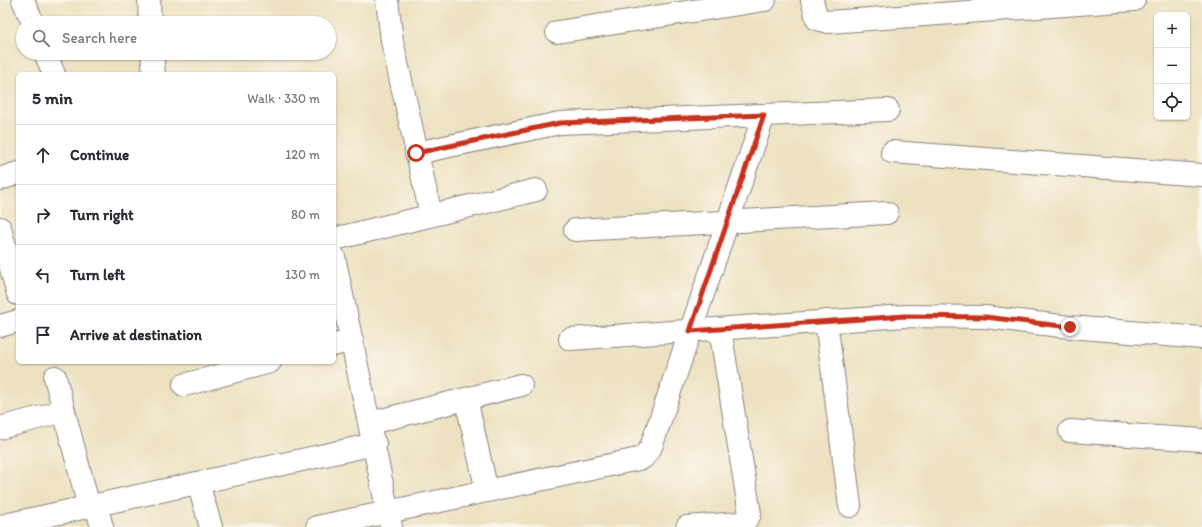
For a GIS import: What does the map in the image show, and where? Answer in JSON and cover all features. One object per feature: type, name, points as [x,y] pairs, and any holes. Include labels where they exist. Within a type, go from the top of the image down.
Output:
[{"type":"street","points":[[23,0],[30,16]]},
{"type":"street","points":[[149,0],[150,16]]},
{"type":"street","points":[[386,0],[392,41],[431,215]]},
{"type":"street","points":[[557,32],[765,0]]},
{"type":"street","points":[[812,0],[817,19],[828,22],[1134,0]]},
{"type":"street","points":[[48,60],[53,72]]},
{"type":"street","points":[[153,60],[154,72]]},
{"type":"street","points":[[416,153],[560,123],[888,110]]},
{"type":"street","points":[[317,527],[390,519],[487,491],[643,458],[651,447],[764,115]]},
{"type":"street","points":[[892,152],[1202,175]]},
{"type":"street","points":[[0,179],[16,174]]},
{"type":"street","points":[[336,239],[536,190]]},
{"type":"street","points":[[575,230],[887,213]]},
{"type":"street","points":[[0,232],[16,287]]},
{"type":"street","points":[[336,276],[343,342],[370,423],[390,519]]},
{"type":"street","points":[[570,339],[905,316],[985,317],[1070,327],[1202,338]]},
{"type":"street","points":[[0,326],[16,322]]},
{"type":"street","points":[[826,322],[850,506]]},
{"type":"street","points":[[687,527],[740,523],[745,521],[750,514],[720,329]]},
{"type":"street","points":[[184,385],[263,364]]},
{"type":"street","points":[[55,377],[93,506],[102,527]]},
{"type":"street","points":[[370,423],[521,385]]},
{"type":"street","points":[[466,399],[487,491]]},
{"type":"street","points":[[0,428],[64,411]]},
{"type":"street","points":[[1070,430],[1202,440]]},
{"type":"street","points":[[0,526],[375,444]]},
{"type":"street","points":[[198,483],[211,527]]},
{"type":"route","points":[[416,153],[560,123],[764,115],[690,331],[905,316],[985,317],[1070,327]]}]
